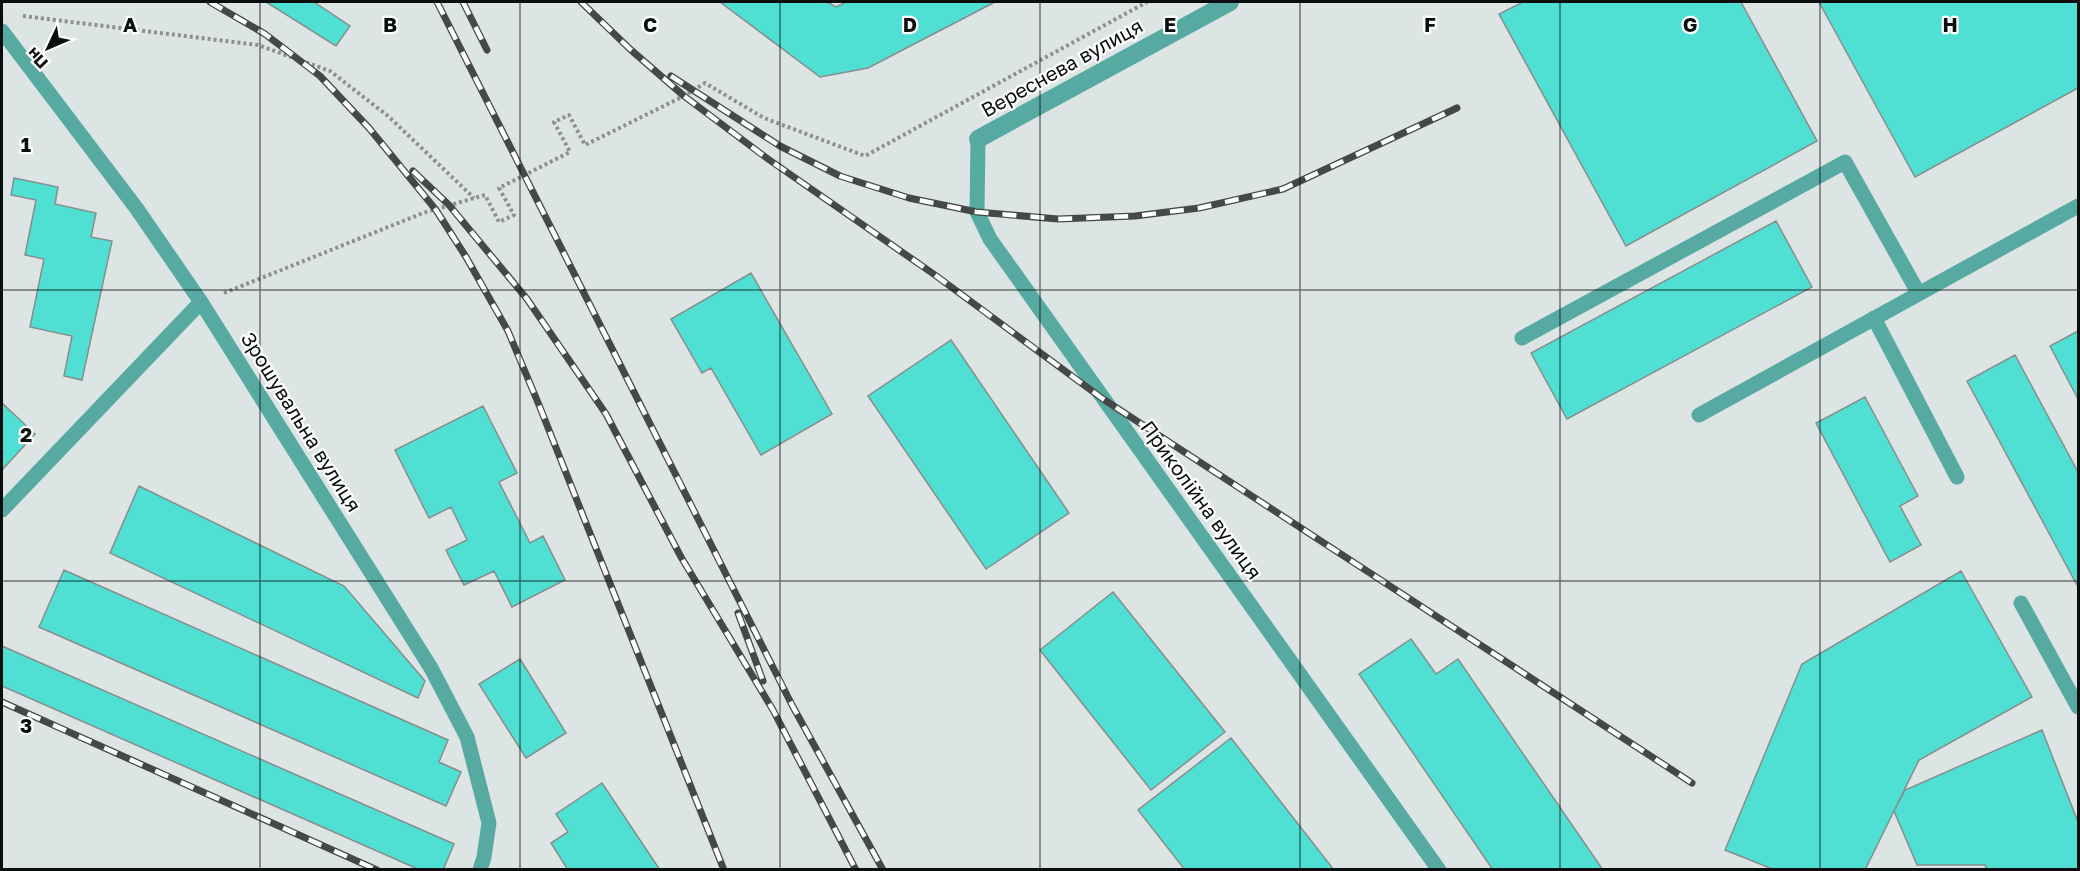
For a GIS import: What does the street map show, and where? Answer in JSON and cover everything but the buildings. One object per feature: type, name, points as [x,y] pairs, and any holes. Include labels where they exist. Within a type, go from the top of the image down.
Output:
[{"type":"street","name":"Вереснева вулиця","points":[[978,139],[1230,2]]},
{"type":"lane","name":"Зрошувальна вулиця","points":[[2,31],[137,209],[201,302],[431,668],[467,737],[489,823],[480,870]]},
{"type":"lane","name":"Приколійна вулиця","points":[[978,139],[977,212],[990,239],[1439,870]]},
{"type":"lane","points":[[1522,338],[1845,162],[1919,294]]},
{"type":"lane","points":[[1699,415],[2079,206]]},
{"type":"lane","points":[[2,510],[201,302]]},
{"type":"lane","points":[[1874,318],[1957,477]]},
{"type":"lane","points":[[2021,603],[2079,707]]},
{"type":"path","points":[[201,302],[423,213],[474,198],[485,195],[499,222],[514,215],[499,188],[570,152],[554,122],[569,115],[585,145],[684,96],[705,83],[764,118],[864,156],[1147,2]]},
{"type":"path","points":[[13,15],[258,45],[295,57],[330,71],[388,116],[474,198]]},
{"type":"railway","points":[[210,2],[265,34],[320,76],[369,128],[436,210],[466,257],[508,331],[724,870]]},
{"type":"railway","points":[[437,2],[792,705],[883,870]]},
{"type":"railway","points":[[463,2],[487,50]]},
{"type":"railway","points":[[581,2],[684,96],[768,159],[935,275],[1103,399],[1692,783]]},
{"type":"railway","points":[[671,76],[780,146],[840,176],[909,198],[977,212],[1058,219],[1135,216],[1199,208],[1283,189],[1457,108]]},
{"type":"railway","points":[[413,171],[449,205],[527,299],[606,414],[681,557],[773,710],[856,870]]},
{"type":"railway","points":[[738,613],[763,681]]},
{"type":"railway","points":[[2,702],[377,870]]}]
